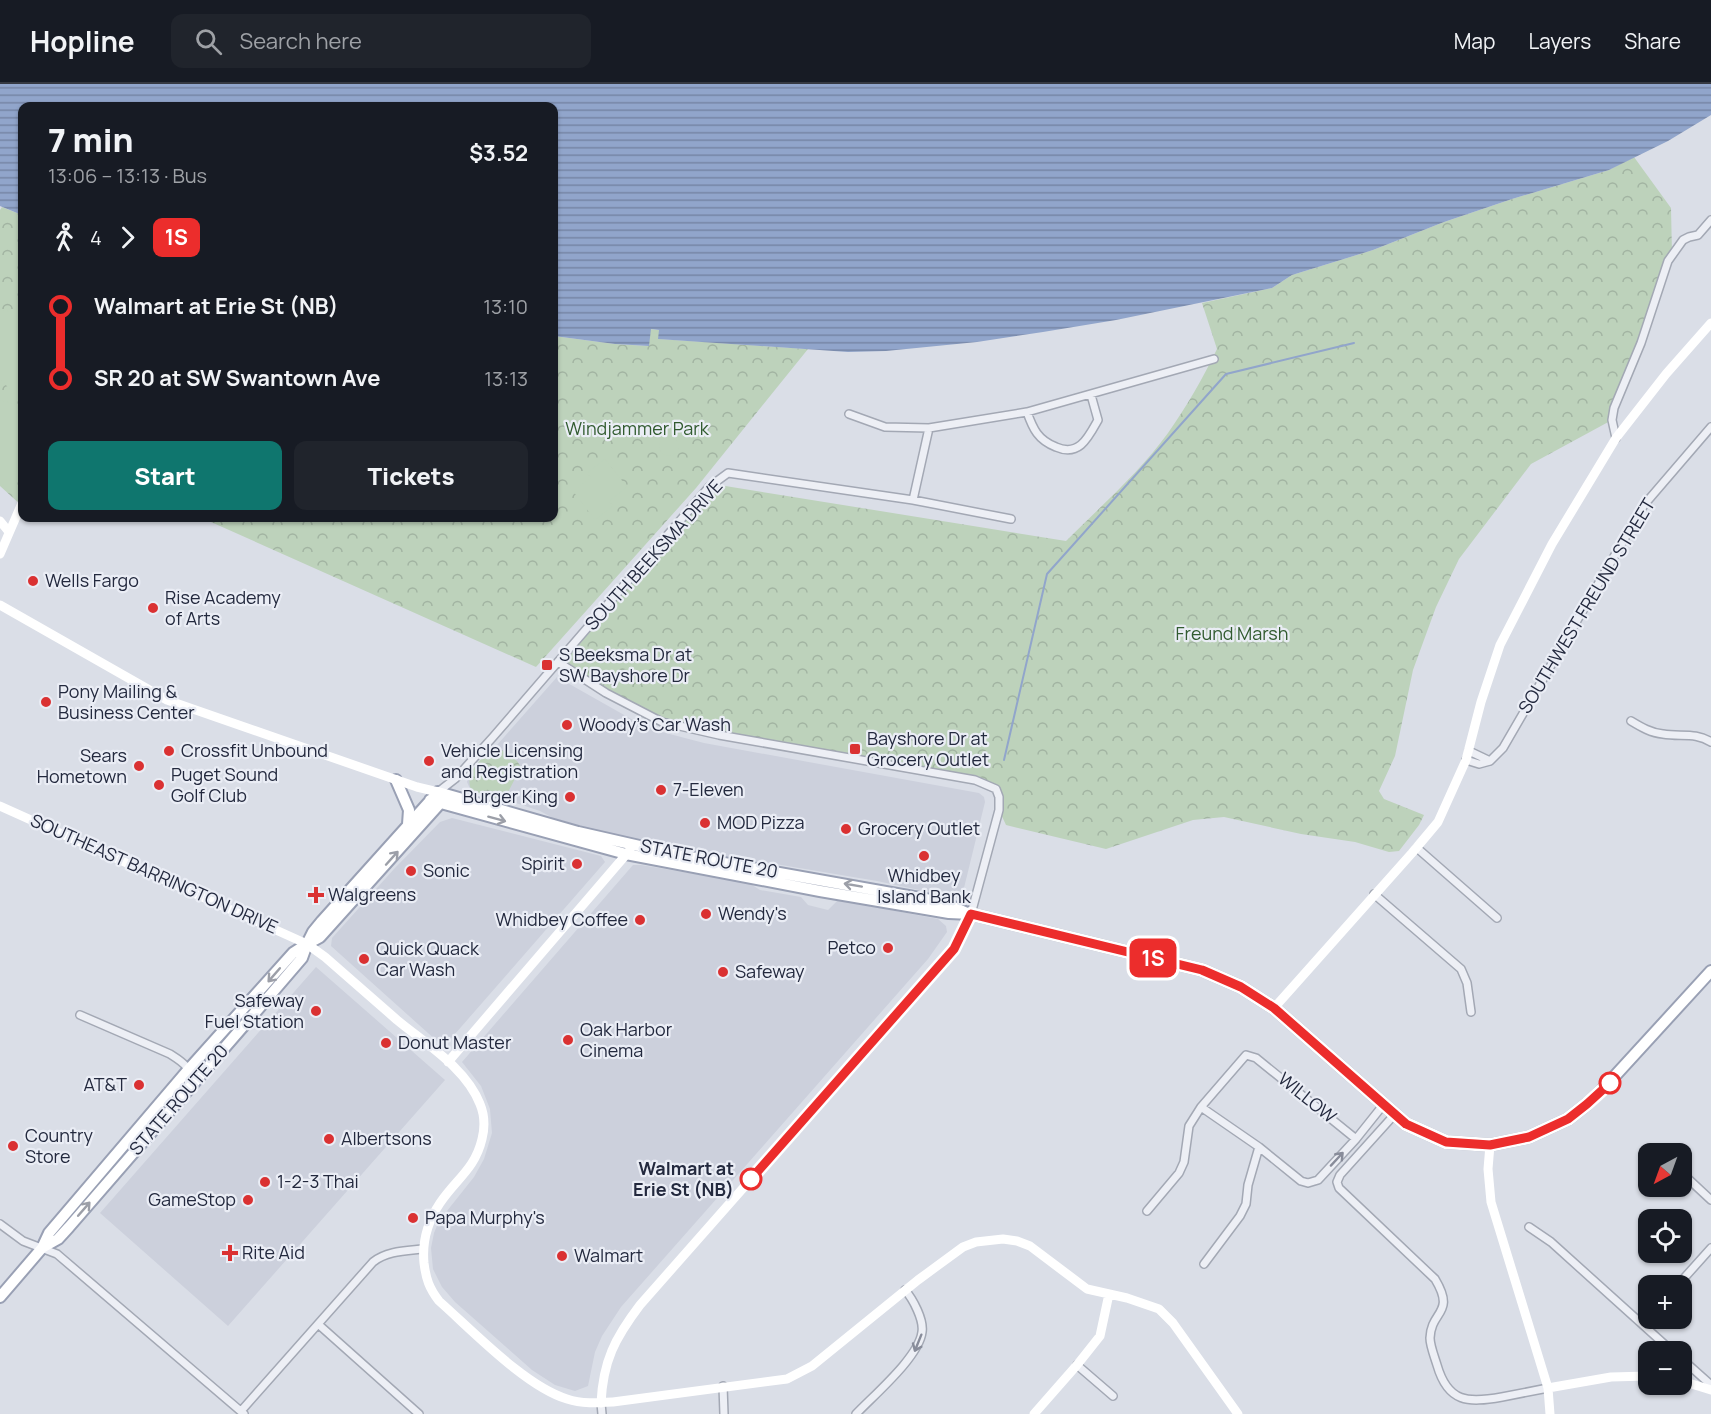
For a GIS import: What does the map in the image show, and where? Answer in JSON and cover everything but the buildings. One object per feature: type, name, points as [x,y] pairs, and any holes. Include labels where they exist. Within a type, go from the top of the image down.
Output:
[{"type":"main road","points":[[396,780],[410,810],[408,824]]},
{"type":"main road","name":"STATE ROUTE 20","points":[[439,797],[626,854],[820,891],[949,913],[971,914]]},
{"type":"main road","name":"STATE ROUTE 20","points":[[42,1248],[58,1239],[302,958],[313,932],[322,921],[408,824],[439,797]]},
{"type":"main road","name":"STATE ROUTE 20","points":[[439,797],[679,855],[942,902],[971,914],[1202,970],[1241,987],[1274,1008],[1406,1124],[1446,1142],[1490,1145],[1529,1137],[1568,1119],[1602,1090],[1711,971]]},
{"type":"main road","name":"STATE ROUTE 20","points":[[0,1297],[42,1248],[49,1233],[188,1070],[293,953],[320,937],[439,797]]},
{"type":"street","points":[[1616,438],[1612,420],[1614,408],[1641,343],[1668,261],[1680,243],[1689,237],[1698,235],[1711,220]]},
{"type":"street","points":[[1274,1008],[1438,822],[1468,755],[1481,702],[1500,645],[1552,544],[1616,438],[1666,374],[1711,323]]},
{"type":"street","points":[[849,414],[885,427],[929,428],[1027,412],[1214,359]]},
{"type":"street","points":[[1027,412],[1034,431],[1045,442],[1066,451],[1072,450],[1088,439],[1098,420],[1091,395]]},
{"type":"street","name":"SOUTHWEST FREUND STREET","points":[[1468,755],[1490,761],[1503,748],[1644,505],[1711,427]]},
{"type":"street","points":[[929,428],[913,500],[1011,519]]},
{"type":"street","name":"SOUTH BEEKSMA DRIVE","points":[[439,797],[710,487],[728,473],[913,500]]},
{"type":"street","points":[[0,554],[18,512]]},
{"type":"street","points":[[0,521],[9,532]]},
{"type":"street","points":[[0,605],[167,700],[417,787],[439,797]]},
{"type":"street","points":[[558,662],[606,693],[662,722],[719,735],[975,780],[996,789],[999,796],[999,810],[971,914],[954,949],[622,1328],[612,1347],[604,1371],[602,1414]]},
{"type":"street","points":[[1631,721],[1645,729],[1662,734],[1701,736],[1711,742]]},
{"type":"street","name":"SOUTHEAST BARRINGTON DRIVE","points":[[0,806],[307,944],[460,1073],[475,1093],[484,1116],[485,1128],[478,1155],[440,1203],[432,1218],[423,1249]]},
{"type":"street","points":[[448,1062],[626,854],[640,846]]},
{"type":"street","points":[[1417,848],[1497,918]]},
{"type":"street","points":[[1374,894],[1461,969],[1467,983],[1471,1012]]},
{"type":"street","points":[[80,1015],[170,1054],[183,1063],[190,1077],[185,1093]]},
{"type":"street","name":"WILLOW","points":[[1201,1107],[1246,1055],[1256,1058],[1356,1138]]},
{"type":"street","points":[[1148,1211],[1179,1173],[1184,1162],[1189,1126],[1201,1107],[1259,1147],[1301,1181],[1308,1183],[1318,1179],[1384,1104]]},
{"type":"street","points":[[1395,1114],[1340,1175],[1337,1182],[1339,1188],[1435,1279],[1442,1291],[1445,1304],[1430,1339],[1441,1379],[1449,1390],[1463,1398],[1476,1401],[1611,1377],[1638,1376]]},
{"type":"street","points":[[1490,1145],[1488,1168],[1491,1202],[1548,1388],[1550,1414]]},
{"type":"street","points":[[1204,1264],[1240,1216],[1246,1204],[1248,1185],[1259,1147]]},
{"type":"street","points":[[1692,1182],[1711,1200]]},
{"type":"street","points":[[0,1224],[23,1241],[57,1254],[242,1413],[380,1256],[388,1253],[423,1249],[426,1280],[431,1291],[439,1301],[522,1374],[537,1385],[566,1399],[602,1403],[787,1379],[805,1371],[905,1290],[963,1247],[976,1242],[1003,1239],[1030,1246],[1087,1289],[1148,1304],[1159,1309],[1167,1316],[1238,1414]]},
{"type":"street","points":[[1529,1227],[1551,1242],[1638,1320]]},
{"type":"street","points":[[1687,1275],[1711,1248]]},
{"type":"street","points":[[856,1414],[914,1354],[923,1331],[917,1309],[905,1290]]},
{"type":"street","points":[[1034,1414],[1100,1336],[1109,1294]]},
{"type":"street","points":[[318,1324],[419,1414]]},
{"type":"street","points":[[1648,1329],[1661,1341]]},
{"type":"street","points":[[1077,1365],[1113,1396]]},
{"type":"street","points":[[1692,1368],[1711,1385]]},
{"type":"street","points":[[1692,1384],[1711,1390]]},
{"type":"street","points":[[723,1386],[724,1414]]},
{"type":"shaded area","points":[[557,677],[633,720],[662,732],[704,743],[979,793],[984,797],[985,802],[961,896],[957,898],[877,881],[609,834],[553,818],[516,803],[471,791],[467,782],[468,778]]},
{"type":"shaded area","points":[[452,818],[601,856],[605,862],[448,1042],[444,1043],[438,1042],[331,946],[332,938],[394,869],[440,822]]},
{"type":"shaded area","points":[[633,865],[749,883],[760,890],[801,897],[808,905],[828,910],[838,900],[938,919],[946,926],[947,932],[928,959],[621,1307],[602,1336],[595,1352],[588,1386],[575,1391],[555,1385],[532,1370],[455,1302],[442,1287],[433,1269],[431,1248],[439,1221],[474,1177],[484,1159],[492,1133],[490,1109],[481,1086],[462,1062]]},
{"type":"shaded area","points":[[316,967],[445,1080],[228,1326],[100,1213]]},
{"type":"green space","name":"Freund Marsh","points":[[1634,157],[1671,208],[1672,254],[1612,420],[1531,464],[1459,559],[1436,607],[1413,670],[1395,756],[1379,791],[1384,799],[1424,815],[1399,851],[1389,852],[1355,842],[1301,834],[1224,817],[1193,820],[1106,849],[1006,825],[999,810],[999,797],[986,783],[662,722],[558,662],[713,484],[1066,541],[1145,462],[1182,413],[1206,371],[1217,349],[1202,303],[1272,288],[1292,275],[1373,250],[1444,222],[1512,199],[1609,170]]},
{"type":"green space","points":[[2,207],[18,213],[18,502],[0,486],[0,210]]},
{"type":"green space","points":[[0,309],[18,314],[18,396],[0,378]]},
{"type":"green space","name":"Windjammer Park","points":[[650,329],[659,330],[659,339],[808,349],[696,488],[536,667],[211,522],[558,522],[558,337],[648,346]]},
{"type":"green space","points":[[0,400],[18,405],[18,467],[9,481],[0,481]]},
{"type":"green space","points":[[669,436],[676,439],[679,446],[676,453],[669,456],[662,453],[659,446],[662,439]]},
{"type":"green space","points":[[605,459],[627,487],[609,501],[613,506],[595,520],[573,491],[591,478],[587,473]]},
{"type":"green space","points":[[495,745],[517,761],[521,767],[504,800],[472,791],[470,784],[475,766]]},
{"type":"water","points":[[0,84],[1711,84],[1711,115],[1668,141],[1609,170],[1512,199],[1444,222],[1373,250],[1292,275],[1272,288],[1116,320],[977,342],[886,351],[848,352],[658,339],[659,330],[651,329],[649,346],[558,337],[558,102],[18,102],[18,213],[0,206]]},
{"type":"waterway","points":[[1004,760],[1047,574],[1226,374],[1354,343]]},
{"type":"bus line","name":"1S","points":[[751,1179],[954,949],[971,914],[1202,970],[1241,987],[1274,1008],[1406,1124],[1446,1142],[1490,1145],[1529,1137],[1568,1119],[1610,1083]]},
{"type":"place","name":"Wells Fargo","points":[[33,581]]},
{"type":"place","name":"Rise Academy of Arts","points":[[153,608]]},
{"type":"place","name":"S Beeksma Dr at SW Bayshore Dr","points":[[547,665]]},
{"type":"place","name":"Pony Mailing & Business Center","points":[[46,702]]},
{"type":"place","name":"Woody's Car Wash","points":[[567,725]]},
{"type":"place","name":"Bayshore Dr at Grocery Outlet","points":[[855,749]]},
{"type":"place","name":"Crossfit Unbound","points":[[169,751]]},
{"type":"place","name":"Vehicle Licensing and Registration","points":[[429,761]]},
{"type":"place","name":"Sears Hometown","points":[[139,766]]},
{"type":"place","name":"Puget Sound Golf Club","points":[[159,785]]},
{"type":"place","name":"7-Eleven","points":[[661,790]]},
{"type":"place","name":"Burger King","points":[[570,797]]},
{"type":"place","name":"MOD Pizza","points":[[705,823]]},
{"type":"place","name":"Grocery Outlet","points":[[846,829]]},
{"type":"place","name":"Whidbey Island Bank","points":[[924,856]]},
{"type":"place","name":"Spirit","points":[[577,864]]},
{"type":"place","name":"Sonic","points":[[411,871]]},
{"type":"place","name":"Walgreens","points":[[316,895]]},
{"type":"place","name":"Wendy's","points":[[706,914]]},
{"type":"place","name":"Whidbey Coffee","points":[[640,920]]},
{"type":"place","name":"Petco","points":[[888,948]]},
{"type":"place","name":"Quick Quack Car Wash","points":[[364,959]]},
{"type":"place","name":"Safeway","points":[[723,972]]},
{"type":"place","name":"Safeway Fuel Station","points":[[316,1011]]},
{"type":"place","name":"Oak Harbor Cinema","points":[[568,1040]]},
{"type":"place","name":"Donut Master","points":[[386,1043]]},
{"type":"place","name":"AT&T","points":[[139,1085]]},
{"type":"place","name":"Albertsons","points":[[329,1139]]},
{"type":"place","name":"Country Store","points":[[13,1146]]},
{"type":"place","name":"Walmart at Erie St (NB)","points":[[751,1179]]},
{"type":"place","name":"1-2-3 Thai","points":[[265,1182]]},
{"type":"place","name":"GameStop","points":[[248,1200]]},
{"type":"place","name":"Papa Murphy's","points":[[413,1218]]},
{"type":"place","name":"Rite Aid","points":[[230,1253]]},
{"type":"place","name":"Walmart","points":[[562,1256]]}]
